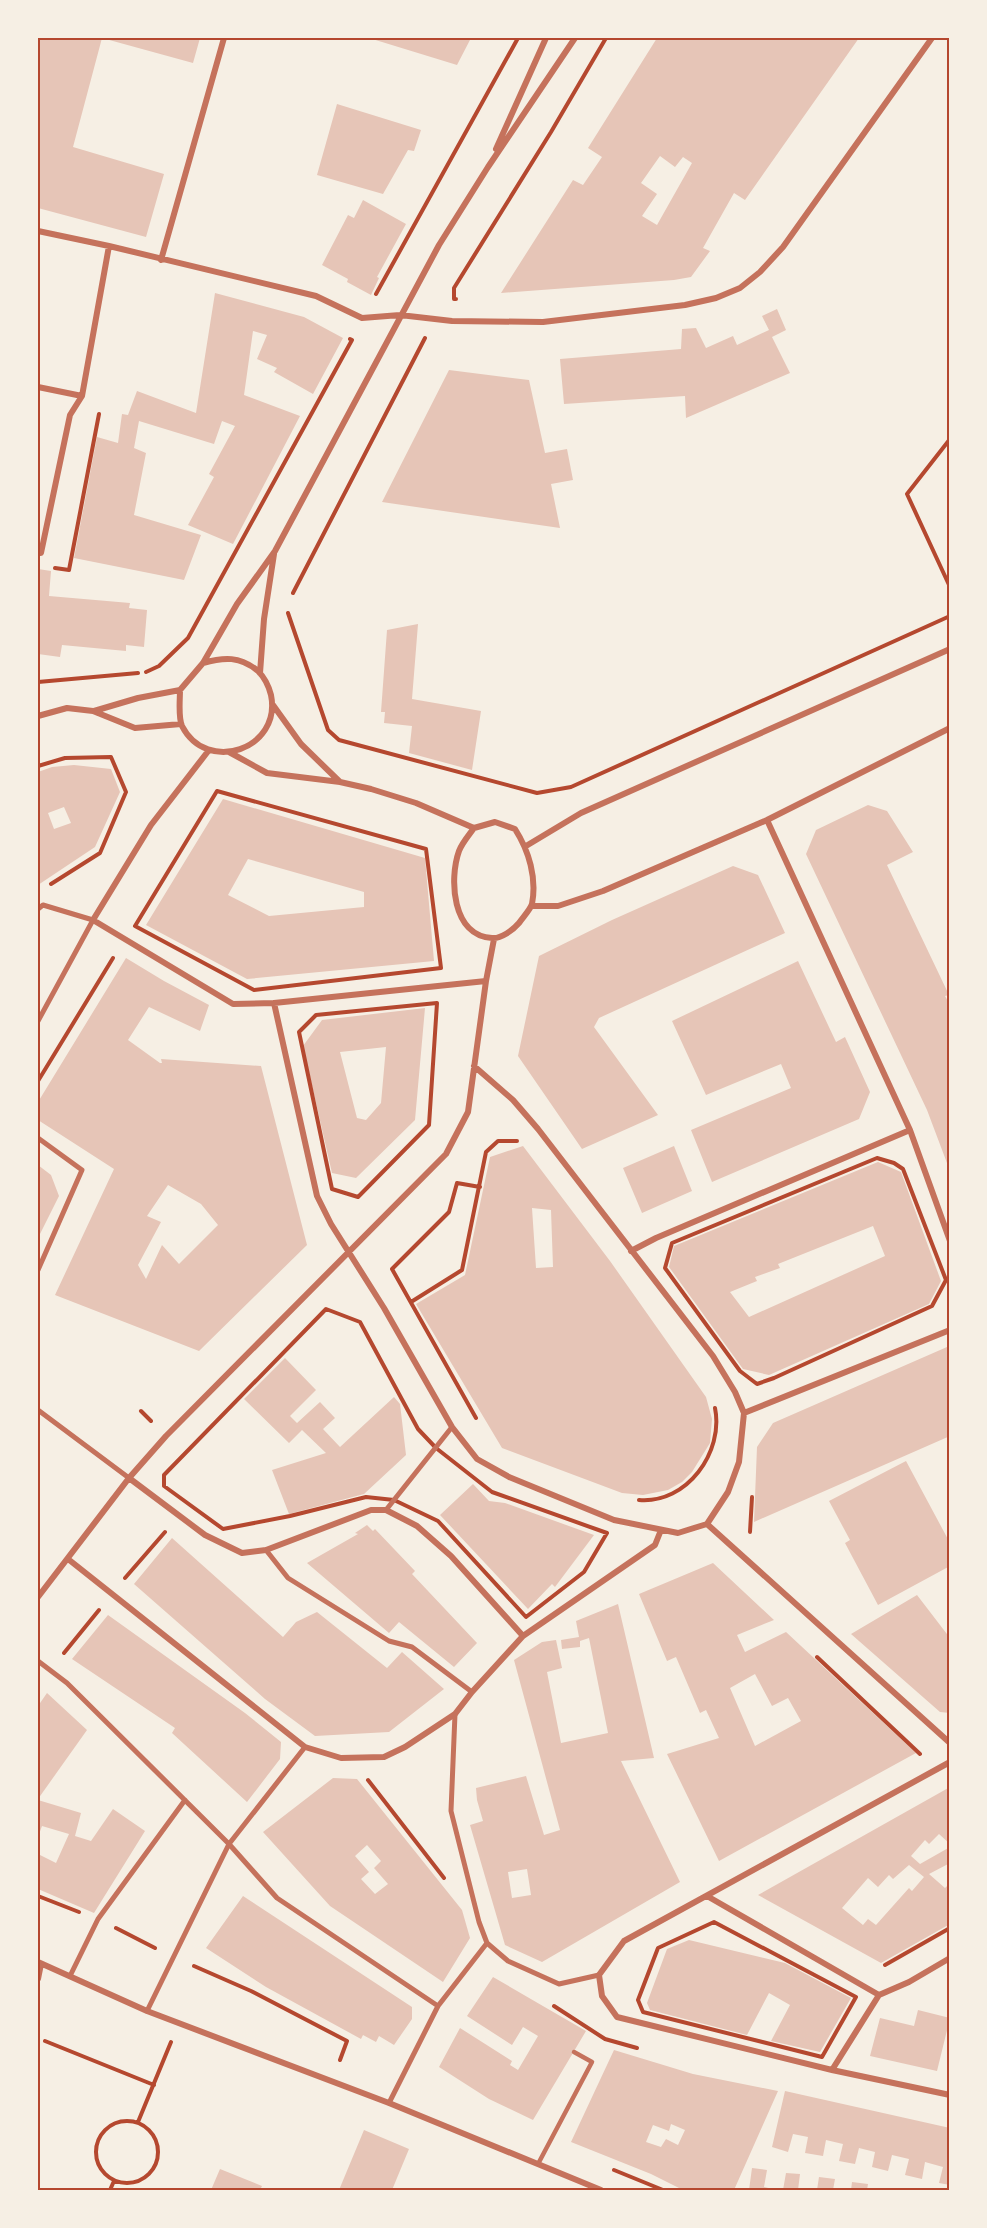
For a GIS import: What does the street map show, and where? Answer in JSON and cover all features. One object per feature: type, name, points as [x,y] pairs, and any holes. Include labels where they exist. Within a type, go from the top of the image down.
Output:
[{"type":"street","points":[[161,260],[224,38]]},
{"type":"street","points":[[488,167],[546,38]]},
{"type":"street","points":[[93,711],[138,698],[180,690],[203,663],[237,604],[275,551],[439,246],[488,167],[575,38]]},
{"type":"street","points":[[38,231],[316,296],[362,318],[400,315],[452,321],[543,322],[685,305],[716,298],[740,288],[760,272],[783,247],[932,38]]},
{"type":"street","points":[[39,553],[70,415],[82,396],[109,246]]},
{"type":"street","points":[[38,387],[82,396]]},
{"type":"street","points":[[260,673],[264,619],[275,551]]},
{"type":"street","points":[[526,846],[581,813],[950,650]]},
{"type":"street","points":[[203,663],[223,658],[243,661],[260,673],[269,688],[273,705],[301,744],[340,782]]},
{"type":"street","points":[[180,690],[181,724],[192,739],[209,750],[229,753],[267,773],[340,782],[416,803],[474,828],[495,822],[515,829],[526,846],[532,869],[532,906],[514,929],[494,939],[478,936],[466,926],[456,901],[453,875],[459,850],[474,828]]},
{"type":"street","points":[[229,753],[251,746],[267,728],[273,705]]},
{"type":"street","points":[[38,716],[67,708],[93,711],[135,728],[181,724]]},
{"type":"street","points":[[532,906],[558,906],[603,891],[767,820],[950,728]]},
{"type":"street","points":[[38,1021],[93,920],[151,825],[209,750]]},
{"type":"street","points":[[767,820],[910,1130],[950,1241]]},
{"type":"street","points":[[38,909],[43,905],[93,920],[233,1004],[274,1003],[486,981]]},
{"type":"street","points":[[38,1597],[129,1478],[166,1436],[446,1154],[468,1112],[494,939]]},
{"type":"street","points":[[274,1003],[317,1196],[331,1224],[350,1252],[452,1427],[477,1459],[509,1477],[614,1520],[678,1533],[707,1524],[728,1492],[740,1461],[744,1413],[735,1392],[713,1356],[513,1100],[474,1066]]},
{"type":"street","points":[[631,1251],[656,1238],[910,1130]]},
{"type":"street","points":[[38,1138],[82,1170],[38,1270]]},
{"type":"street","points":[[744,1413],[950,1330]]},
{"type":"street","points":[[38,1410],[205,1534],[242,1553],[266,1550],[371,1510],[386,1510],[417,1526],[451,1556],[523,1636]]},
{"type":"street","points":[[386,1510],[452,1427]]},
{"type":"street","points":[[707,1524],[950,1743]]},
{"type":"street","points":[[68,1559],[305,1747],[340,1758],[384,1757],[405,1747],[455,1714],[523,1636],[655,1545],[661,1530]]},
{"type":"street","points":[[266,1550],[288,1578],[389,1641],[412,1647],[472,1692]]},
{"type":"street","points":[[38,1661],[67,1683],[185,1800],[229,1844],[277,1898],[438,2006]]},
{"type":"street","points":[[455,1714],[451,1811],[479,1922],[488,1943],[508,1961],[559,1984],[599,1975],[624,1941],[950,1762]]},
{"type":"street","points":[[147,2011],[229,1844],[305,1747]]},
{"type":"street","points":[[70,1977],[98,1919],[185,1800]]},
{"type":"street","points":[[706,1896],[879,1995]]},
{"type":"street","points":[[389,2103],[438,2006],[488,1943]]},
{"type":"street","points":[[832,2070],[879,1995],[909,1982],[950,1958]]},
{"type":"street","points":[[38,1979],[39,1963],[147,2011],[389,2103],[601,2190]]},
{"type":"street","points":[[599,1975],[602,1996],[617,2017],[832,2070],[950,2095]]},
{"type":"lane","points":[[538,2164],[592,2062],[574,2052]]},
{"type":"path","points":[[375,297],[518,38]]},
{"type":"path","points":[[466,299],[454,298],[454,288],[606,38]]},
{"type":"path","points":[[38,682],[145,672],[159,666],[188,638],[352,340],[343,335]]},
{"type":"path","points":[[291,596],[425,338]]},
{"type":"path","points":[[48,567],[69,570],[100,408]]},
{"type":"path","points":[[950,439],[906,494],[950,587]]},
{"type":"path","points":[[286,606],[328,730],[339,740],[537,792],[571,787],[950,616]]},
{"type":"path","points":[[38,766],[64,758],[111,757],[126,792],[100,853],[46,886]]},
{"type":"path","points":[[217,790],[426,849],[441,968],[254,990],[135,926],[217,790]]},
{"type":"path","points":[[38,1081],[117,951]]},
{"type":"path","points":[[299,1032],[332,1189],[357,1197],[429,1125],[437,1003]]},
{"type":"path","points":[[411,1302],[462,1270],[486,1152],[498,1141],[526,1140]]},
{"type":"path","points":[[878,1158],[894,1163],[903,1169],[946,1280],[932,1306],[774,1378],[757,1384],[740,1371],[665,1268],[672,1243],[878,1158]]},
{"type":"path","points":[[480,1187],[457,1183],[449,1212],[392,1269],[480,1425]]},
{"type":"path","points":[[633,1499],[643,1501],[670,1494],[694,1478],[708,1458],[714,1443],[717,1419],[715,1404]]},
{"type":"path","points":[[750,1536],[752,1491]]},
{"type":"path","points":[[809,1649],[920,1754],[910,1760]]},
{"type":"path","points":[[351,1758],[448,1883]]},
{"type":"path","points":[[38,1896],[98,1919],[173,1957],[251,1991],[347,2041],[340,2060],[350,2064]]},
{"type":"path","points":[[714,1922],[856,1997],[822,2057],[643,2012],[638,2000],[658,1948],[714,1922]]},
{"type":"path","points":[[881,1968],[950,1928]]},
{"type":"path","points":[[45,2041],[154,2085]]},
{"type":"path","points":[[138,2122],[172,2041]]},
{"type":"path","points":[[612,2048],[614,2042]]},
{"type":"path","points":[[120,2121],[138,2122],[149,2129],[155,2138],[158,2158],[154,2168],[148,2176],[138,2181],[128,2184],[114,2181],[101,2170],[96,2161],[97,2140],[110,2125],[120,2121]]},
{"type":"path","points":[[613,2169],[663,2190]]},
{"type":"path","points":[[110,2190],[114,2181]]},
{"type":"building","points":[[38,38],[102,38],[73,147],[164,174],[146,237],[38,208]]},
{"type":"building","points":[[102,38],[200,38],[193,63]]},
{"type":"building","points":[[369,38],[471,38],[457,65]]},
{"type":"building","points":[[657,38],[859,38],[745,200],[734,193],[703,248],[710,251],[691,277],[501,293],[573,180],[583,185],[602,157],[588,148]],"holes":[[[660,156],[675,167],[683,157],[692,163],[657,225],[642,216],[657,194],[641,183]]]},
{"type":"building","points":[[337,104],[421,130],[414,151],[408,150],[383,194],[317,175]]},
{"type":"building","points":[[363,200],[406,224],[377,277],[379,278],[371,295],[322,265],[348,215],[354,218]]},
{"type":"building","points":[[215,293],[304,317],[343,338],[313,394],[274,372],[277,368],[257,359],[267,335],[253,331],[244,395],[300,416],[233,544],[188,525],[214,477],[209,474],[235,426],[222,421],[214,444],[139,421],[134,448],[146,453],[134,515],[201,535],[184,580],[74,558],[97,437],[118,443],[122,414],[128,415],[137,391],[196,413]]},
{"type":"building","points":[[777,309],[786,330],[772,337],[790,373],[686,418],[685,396],[564,404],[560,359],[681,349],[682,329],[696,328],[706,348],[733,336],[737,345],[769,330],[762,316]]},
{"type":"building","points":[[449,370],[529,380],[545,453],[567,449],[573,480],[551,484],[560,528],[382,502]]},
{"type":"building","points":[[38,569],[51,571],[49,596],[130,603],[129,608],[147,610],[144,647],[126,645],[126,651],[62,645],[60,657],[38,654]]},
{"type":"building","points":[[418,624],[412,699],[481,711],[472,770],[409,753],[412,726],[384,723],[385,712],[381,712],[387,630]]},
{"type":"building","points":[[74,765],[111,769],[120,792],[95,847],[38,885],[38,772],[52,767]],"holes":[[[64,807],[71,823],[54,829],[48,813]]]},
{"type":"building","points":[[223,799],[425,858],[434,961],[247,979],[146,925]],"holes":[[[248,859],[364,892],[364,907],[269,916],[228,895]]]},
{"type":"building","points":[[868,805],[887,811],[913,852],[887,865],[949,995],[945,996],[950,1005],[950,1171],[927,1110],[806,854],[816,830]]},
{"type":"building","points":[[733,866],[758,875],[785,933],[599,1018],[594,1027],[658,1115],[582,1149],[518,1056],[539,956],[612,920]]},
{"type":"building","points":[[126,958],[209,1005],[200,1031],[149,1007],[128,1040],[160,1063],[162,1063],[161,1059],[261,1066],[307,1245],[199,1351],[55,1295],[114,1169],[38,1120],[38,1102]],"holes":[[[168,1185],[201,1204],[218,1225],[179,1264],[162,1245],[146,1279],[138,1265],[161,1222],[147,1216]]]},
{"type":"building","points":[[798,961],[836,1042],[845,1037],[870,1092],[859,1119],[712,1182],[691,1130],[791,1088],[781,1064],[706,1095],[672,1021]]},
{"type":"building","points":[[425,1008],[415,1120],[356,1178],[332,1173],[303,1046],[322,1020]],"holes":[[[386,1047],[381,1103],[366,1120],[357,1118],[340,1052]]]},
{"type":"building","points":[[523,1146],[610,1261],[706,1397],[712,1419],[710,1443],[692,1472],[682,1482],[668,1490],[643,1495],[622,1493],[502,1448],[416,1304],[465,1275],[490,1157]],"holes":[[[532,1208],[551,1210],[553,1267],[536,1268]]]},
{"type":"building","points":[[674,1146],[692,1191],[642,1213],[623,1168]]},
{"type":"building","points":[[878,1162],[901,1172],[941,1281],[929,1304],[769,1375],[743,1369],[669,1267],[674,1246]],"holes":[[[873,1226],[885,1256],[749,1317],[730,1292],[757,1281],[755,1277],[780,1268],[778,1264]]]},
{"type":"building","points":[[38,1165],[51,1175],[59,1196],[38,1238]]},
{"type":"building","points":[[947,1347],[950,1348],[950,1436],[754,1522],[757,1447],[773,1423]]},
{"type":"building","points":[[285,1358],[316,1390],[290,1416],[297,1423],[320,1402],[335,1418],[323,1429],[340,1447],[394,1397],[400,1404],[406,1455],[364,1494],[289,1514],[272,1470],[326,1453],[302,1430],[289,1443],[244,1399]]},
{"type":"building","points":[[906,1461],[950,1543],[950,1566],[878,1605],[845,1543],[850,1540],[829,1501]]},
{"type":"building","points":[[473,1484],[489,1501],[505,1503],[594,1535],[555,1587],[552,1584],[528,1609],[440,1515]]},
{"type":"building","points":[[367,1525],[373,1531],[375,1529],[415,1571],[412,1574],[477,1643],[454,1667],[399,1622],[389,1633],[307,1563],[358,1534],[355,1533]]},
{"type":"building","points":[[172,1538],[283,1637],[296,1622],[317,1612],[387,1668],[402,1652],[444,1689],[389,1732],[315,1736],[265,1699],[134,1584]]},
{"type":"building","points":[[713,1563],[774,1620],[737,1635],[745,1652],[786,1632],[916,1753],[719,1861],[667,1754],[719,1738],[706,1710],[700,1713],[676,1657],[667,1661],[639,1594]],"holes":[[[755,1674],[772,1706],[788,1698],[801,1721],[755,1746],[730,1688]]]},
{"type":"building","points":[[917,1595],[950,1638],[950,1713],[940,1712],[851,1634]]},
{"type":"building","points":[[618,1604],[654,1758],[621,1761],[680,1882],[542,1962],[505,1945],[470,1825],[483,1821],[476,1788],[526,1776],[544,1835],[560,1830],[514,1660],[542,1642],[556,1640],[562,1668],[547,1672],[561,1743],[608,1733],[589,1638],[580,1641],[580,1647],[562,1649],[561,1640],[579,1637],[576,1621]],"holes":[[[527,1869],[531,1895],[512,1898],[508,1872]]]},
{"type":"building","points":[[108,1615],[245,1713],[281,1742],[280,1759],[247,1802],[172,1733],[175,1728],[72,1659]]},
{"type":"building","points":[[47,1693],[87,1730],[38,1799],[38,1706]]},
{"type":"building","points":[[333,1778],[357,1779],[462,1910],[470,1938],[443,1982],[330,1906],[263,1832]],"holes":[[[367,1845],[381,1861],[374,1868],[388,1884],[375,1894],[361,1879],[369,1872],[355,1856]]]},
{"type":"building","points":[[950,1787],[950,1844],[939,1834],[929,1844],[925,1840],[911,1856],[920,1864],[950,1847],[950,1863],[929,1874],[945,1888],[950,1883],[950,1924],[881,1963],[758,1895]],"holes":[[[909,1865],[924,1877],[912,1891],[909,1888],[876,1925],[868,1919],[863,1925],[842,1908],[868,1878],[878,1887],[889,1875],[893,1879]]]},
{"type":"building","points":[[38,1800],[81,1813],[75,1836],[91,1841],[113,1809],[145,1831],[94,1913],[38,1889],[38,1854],[56,1863],[69,1834],[42,1826],[38,1837]]},
{"type":"building","points":[[243,1896],[412,2007],[412,2019],[394,2045],[379,2036],[376,2042],[363,2035],[361,2039],[266,1987],[206,1948]]},
{"type":"building","points":[[689,1940],[785,1963],[851,1998],[820,2052],[771,2041],[790,2005],[769,1993],[747,2035],[650,2010],[647,2003],[667,1949]]},
{"type":"building","points":[[493,1977],[586,2031],[533,2120],[489,2099],[439,2067],[460,2028],[512,2061],[510,2065],[518,2070],[538,2036],[523,2027],[512,2045],[467,2016]]},
{"type":"building","points":[[918,2010],[950,2018],[937,2071],[870,2056],[880,2018],[914,2026]]},
{"type":"building","points":[[614,2050],[693,2074],[778,2091],[734,2190],[683,2190],[651,2174],[571,2142]],"holes":[[[671,2124],[685,2130],[678,2145],[666,2139],[661,2147],[646,2142],[653,2125],[669,2131]]]},
{"type":"building","points":[[785,2091],[950,2128],[950,2185],[939,2183],[943,2167],[925,2162],[922,2179],[905,2175],[909,2159],[892,2155],[888,2171],[872,2167],[875,2152],[859,2148],[855,2164],[839,2161],[843,2144],[826,2140],[823,2156],[805,2153],[808,2137],[793,2134],[788,2152],[772,2147]]},
{"type":"building","points":[[364,2130],[409,2149],[392,2190],[339,2190]]},
{"type":"building","points":[[752,2168],[767,2170],[764,2187],[778,2190],[749,2190]]},
{"type":"building","points":[[220,2169],[262,2186],[260,2190],[211,2190]]},
{"type":"building","points":[[786,2173],[800,2174],[798,2190],[783,2190]]},
{"type":"building","points":[[819,2177],[835,2179],[833,2190],[817,2190]]},
{"type":"building","points":[[852,2182],[868,2184],[867,2190],[851,2190]]}]
